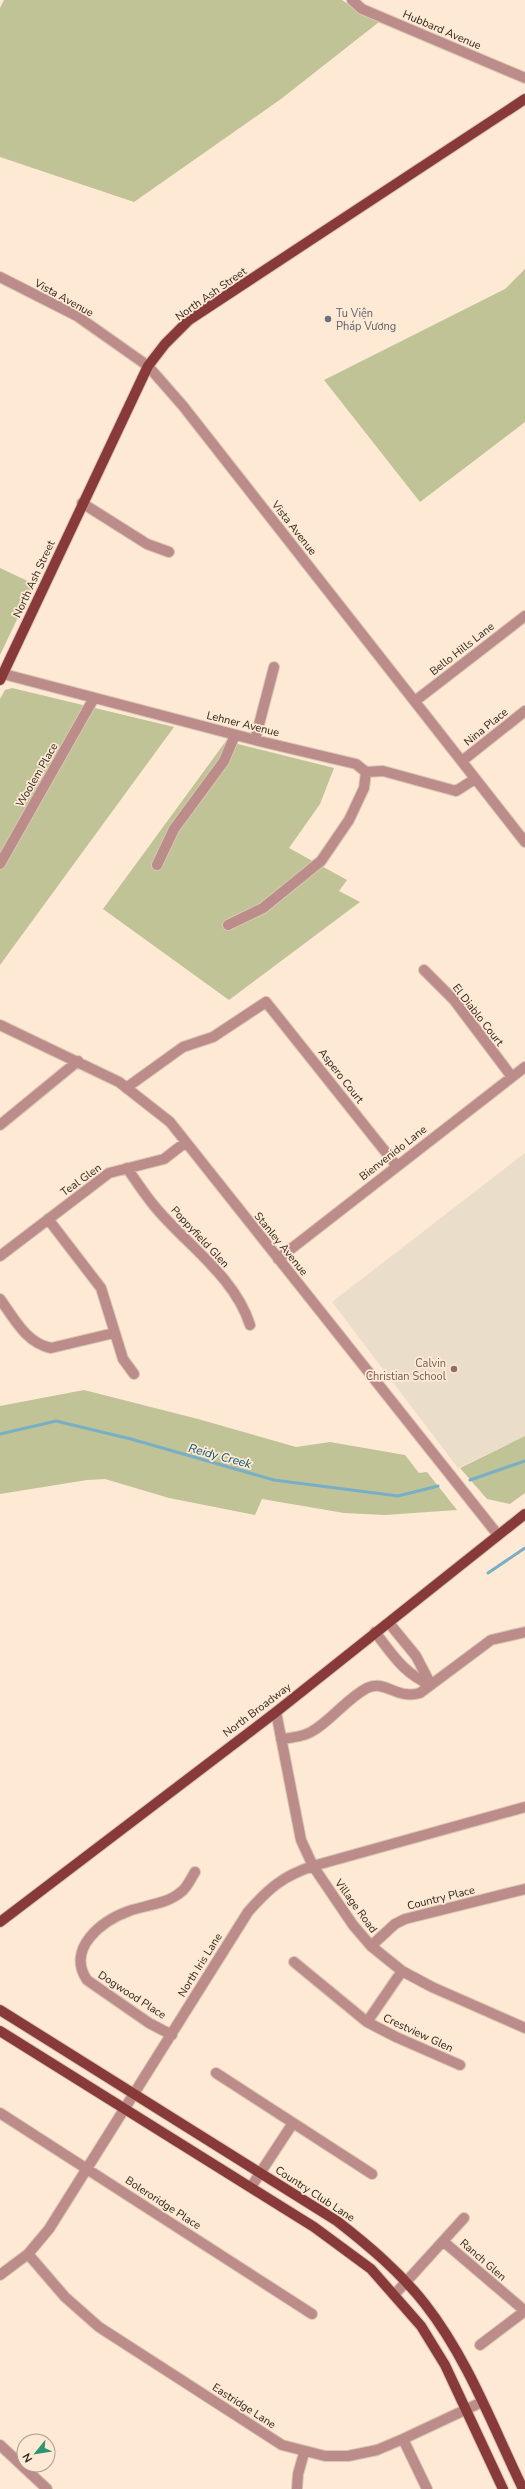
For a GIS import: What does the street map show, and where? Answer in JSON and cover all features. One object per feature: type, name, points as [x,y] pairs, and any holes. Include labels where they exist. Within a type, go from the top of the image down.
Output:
[{"type":"main road","name":"North Ash Street","points":[[1,676],[148,366],[165,344],[190,320],[525,99]]},
{"type":"main road","name":"North Broadway","points":[[0,1922],[276,1712],[525,1514]]},
{"type":"main road","name":"Country Club Lane","points":[[0,2010],[261,2172],[337,2221],[374,2250],[407,2283],[441,2325],[460,2357],[523,2489]]},
{"type":"main road","points":[[0,2031],[251,2187],[347,2249],[371,2269],[395,2294],[421,2326],[445,2365],[467,2409],[503,2489]]},
{"type":"street","name":"Hubbard Avenue","points":[[352,0],[362,9],[525,78]]},
{"type":"street","name":"Vista Avenue","points":[[0,277],[77,316],[148,366],[188,412],[525,842]]},
{"type":"street","points":[[82,503],[147,544],[169,552]]},
{"type":"street","name":"Bello Hills Lane","points":[[415,701],[525,616]]},
{"type":"street","points":[[255,740],[274,667]]},
{"type":"street","name":"Lehner Avenue","points":[[1,676],[356,764],[366,772],[382,771],[456,791],[475,779]]},
{"type":"street","name":"Woolem Place","points":[[0,864],[94,698]]},
{"type":"street","name":"Nina Place","points":[[462,762],[525,711]]},
{"type":"street","points":[[157,865],[174,829],[224,761],[235,735]]},
{"type":"street","points":[[228,925],[263,908],[321,862],[349,820],[364,788],[366,772]]},
{"type":"street","name":"El Diablo Court","points":[[424,970],[454,1000],[512,1078]]},
{"type":"street","name":"Aspero Court","points":[[126,1088],[182,1047],[213,1038],[266,1002],[396,1166]]},
{"type":"street","name":"Stanley Avenue","points":[[0,1025],[78,1061],[119,1082],[170,1122],[278,1259],[363,1363],[498,1535]]},
{"type":"street","points":[[0,1125],[78,1061]]},
{"type":"street","name":"Bienvenido Lane","points":[[278,1259],[525,1067]]},
{"type":"street","name":"Teal Glen","points":[[0,1256],[109,1173],[164,1159],[186,1142]]},
{"type":"street","name":"Poppyfield Glen","points":[[127,1168],[155,1207],[234,1291],[245,1308],[250,1325]]},
{"type":"street","points":[[48,1219],[101,1288],[122,1359],[134,1374]]},
{"type":"street","points":[[0,1299],[31,1340],[40,1346],[51,1348],[114,1333]]},
{"type":"street","points":[[389,1622],[416,1656],[431,1685]]},
{"type":"street","points":[[376,1632],[401,1666],[416,1679],[431,1685]]},
{"type":"street","points":[[281,1739],[311,1732],[368,1688],[383,1686],[400,1695],[409,1696],[420,1693],[491,1640],[525,1632]]},
{"type":"street","name":"Village Road","points":[[276,1712],[301,1840],[313,1866],[353,1925],[371,1946],[402,1971],[432,1987],[525,2028]]},
{"type":"street","name":"North Iris Lane","points":[[0,2275],[28,2254],[49,2229],[248,1912],[269,1887],[292,1873],[313,1866],[525,1807]]},
{"type":"street","name":"Dogwood Place","points":[[172,2035],[149,2023],[87,1980],[80,1970],[79,1956],[84,1944],[98,1928],[128,1911],[167,1901],[182,1892],[195,1872]]},
{"type":"street","name":"Country Place","points":[[371,1946],[396,1924],[405,1919],[525,1889]]},
{"type":"street","name":"Crestview Glen","points":[[294,1962],[367,2022],[396,2037],[460,2065]]},
{"type":"street","name":"Crestview Glen","points":[[367,2022],[402,1971]]},
{"type":"street","points":[[216,2073],[372,2174]]},
{"type":"street","name":"Boleroridge Place","points":[[0,2113],[312,2314]]},
{"type":"street","points":[[251,2187],[292,2123]]},
{"type":"street","name":"Ranch Glen","points":[[395,2294],[407,2283],[464,2218]]},
{"type":"street","name":"Ranch Glen","points":[[444,2242],[525,2311]]},
{"type":"street","name":"Eastridge Lane","points":[[28,2254],[65,2297],[99,2327],[282,2445],[304,2452],[325,2456],[348,2456],[377,2450],[482,2402]]},
{"type":"street","points":[[480,2345],[525,2311]]},
{"type":"street","points":[[403,2439],[427,2489]]},
{"type":"street","points":[[0,2445],[47,2489]]},
{"type":"street","points":[[297,2489],[298,2474],[304,2452]]},
{"type":"shaded area","name":"Calvin Christian School","points":[[525,1153],[525,1436],[458,1468],[332,1302]]},
{"type":"green space","points":[[4,0],[342,0],[358,11],[379,22],[281,99],[134,202],[0,157],[0,8]]},
{"type":"green space","points":[[525,269],[525,422],[420,502],[324,380],[505,289]]},
{"type":"green space","points":[[0,568],[34,584],[0,655]]},
{"type":"green space","points":[[12,688],[174,727],[0,965],[0,699],[5,690]]},
{"type":"green space","points":[[226,741],[334,768],[320,804],[289,848],[347,880],[339,891],[360,902],[229,1000],[103,909]]},
{"type":"green space","points":[[84,1390],[198,1419],[296,1447],[330,1442],[405,1455],[419,1473],[427,1472],[457,1510],[385,1515],[344,1513],[262,1499],[255,1515],[169,1498],[105,1479],[87,1480],[0,1494],[0,1406]]},
{"type":"green space","points":[[525,1436],[525,1493],[510,1504],[487,1499],[460,1468]]},
{"type":"waterway","name":"Reidy Creek","points":[[0,1434],[56,1421],[131,1439],[274,1480],[398,1496],[438,1486]]},
{"type":"waterway","name":"Reidy Creek","points":[[470,1480],[525,1461]]},
{"type":"waterway","points":[[488,1573],[525,1548]]},
{"type":"place","name":"Tu Viện Pháp Vương","points":[[328,319]]},
{"type":"place","name":"Calvin Christian School","points":[[454,1369]]}]
